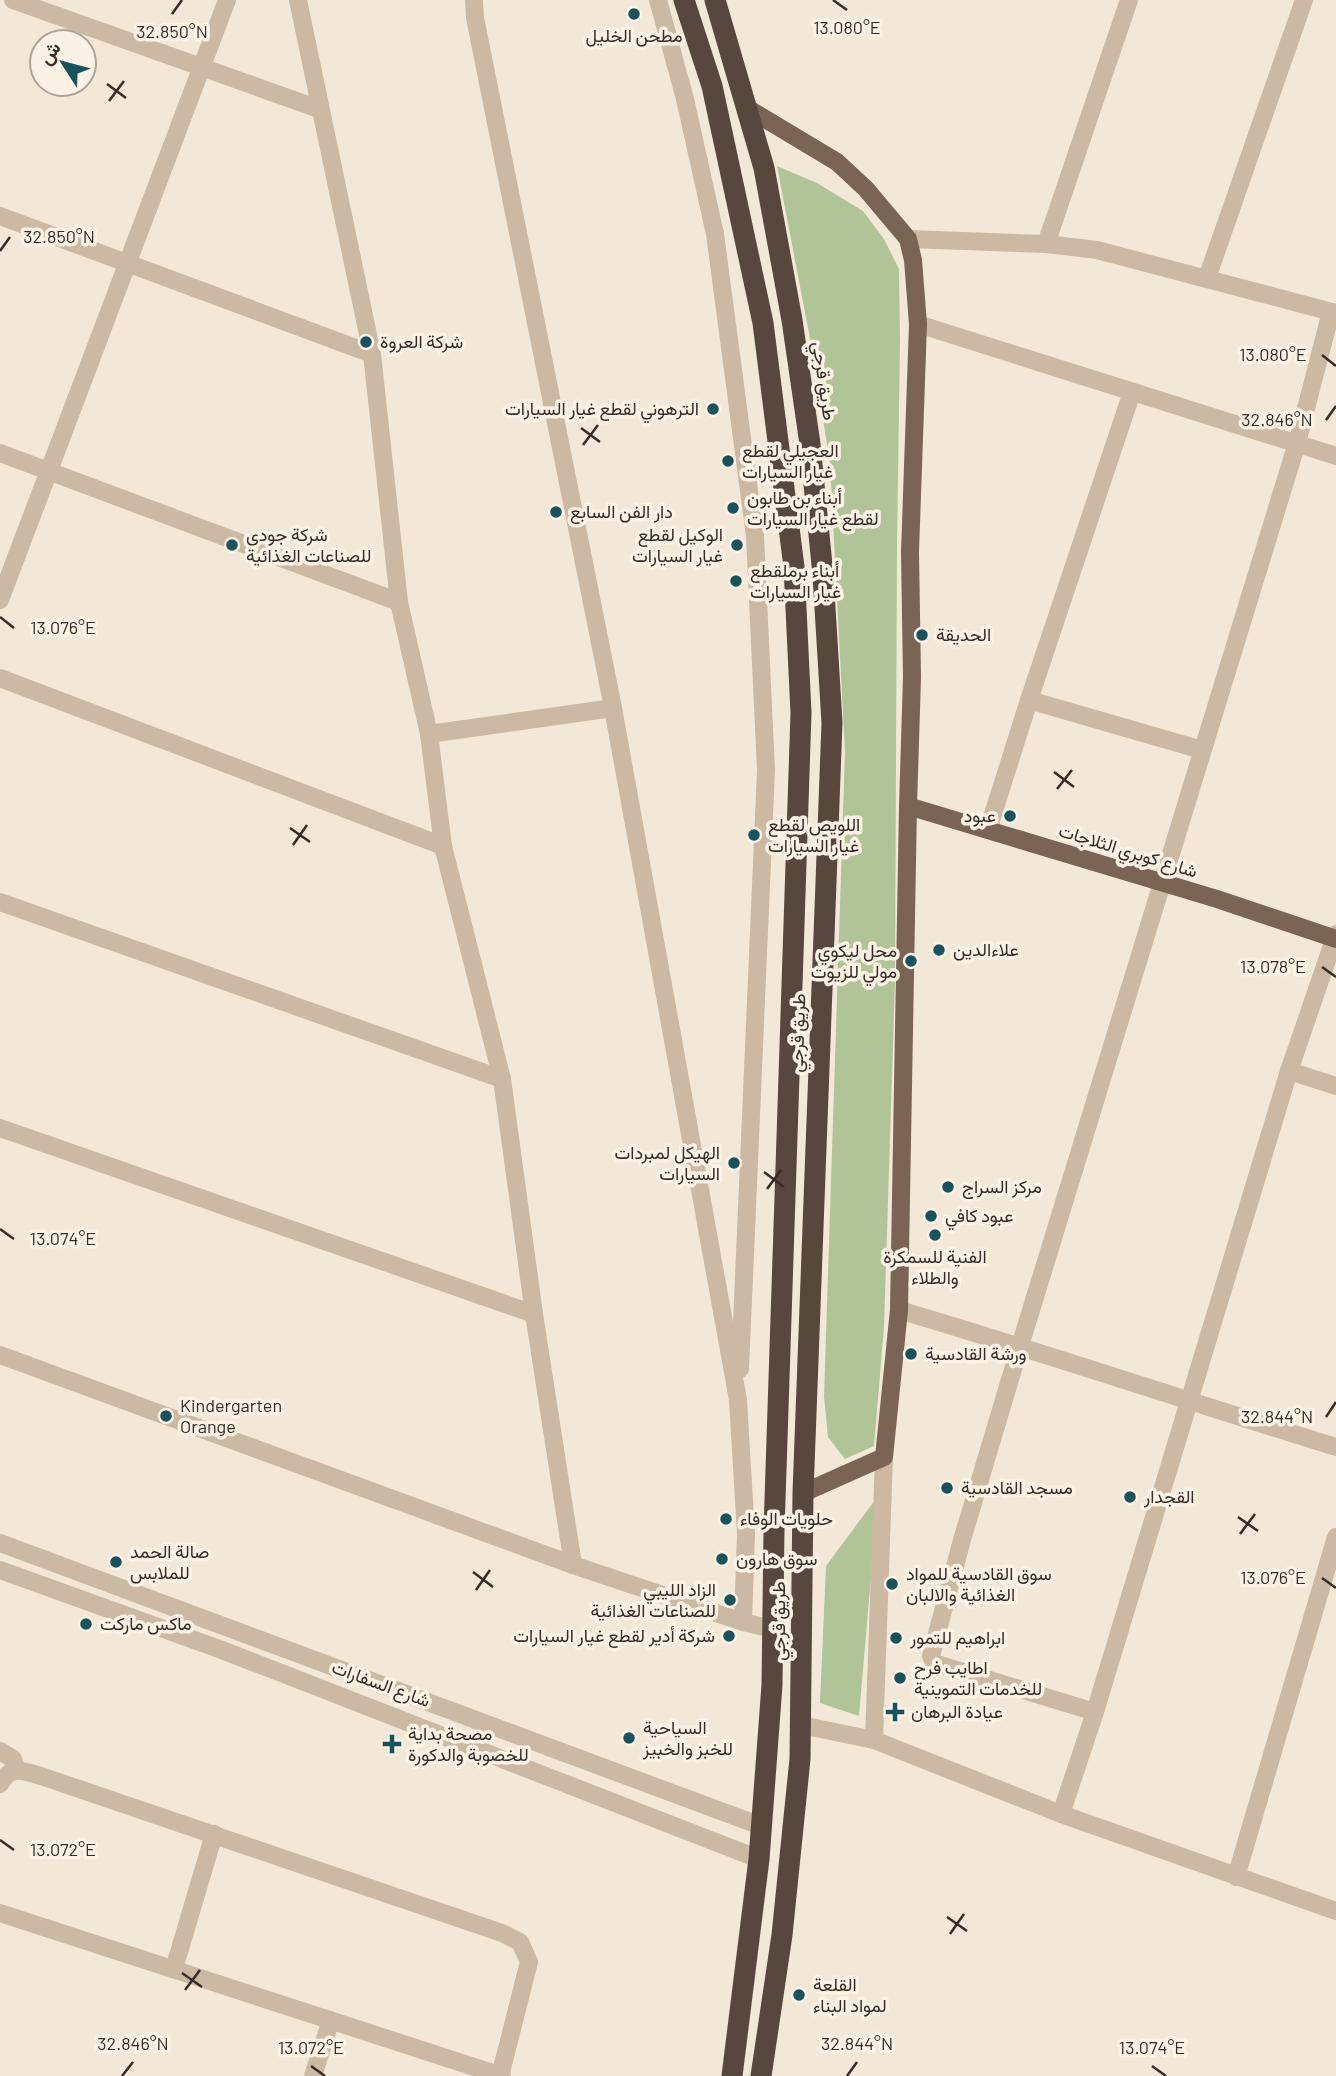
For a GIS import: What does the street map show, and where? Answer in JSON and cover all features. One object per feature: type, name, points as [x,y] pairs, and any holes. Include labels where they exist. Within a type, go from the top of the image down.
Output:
[{"type":"highway","name":"طريق قرجي","points":[[684,0],[712,86],[763,323],[794,567],[801,713],[785,1175],[772,1685],[758,1859],[732,2076]]},
{"type":"highway","name":"طريق قرجي","points":[[715,0],[764,168],[792,320],[810,444],[824,588],[832,723],[803,1493],[800,1759],[782,1935],[761,2076]]},
{"type":"highway","points":[[785,1175],[815,1175]]},
{"type":"highway","points":[[772,1685],[802,1694]]},
{"type":"main road","points":[[747,108],[837,162],[866,189],[908,239],[913,260],[918,324],[911,552],[912,677],[899,1310],[884,1457],[803,1493]]},
{"type":"main road","name":"شارع كوبري الثلاجات","points":[[908,806],[1335,937]]},
{"type":"street","points":[[13,0],[319,109]]},
{"type":"street","points":[[0,600],[227,0]]},
{"type":"street","points":[[298,0],[372,354],[399,602],[429,734],[443,846],[502,1079],[534,1314],[573,1565]]},
{"type":"street","points":[[474,0],[612,708],[738,1400]]},
{"type":"street","points":[[658,0],[685,99],[715,234],[755,537],[766,770],[738,1400],[746,1534],[743,1622]]},
{"type":"street","points":[[1046,244],[1129,0]]},
{"type":"street","points":[[1207,278],[1304,0]]},
{"type":"street","points":[[0,216],[372,354]]},
{"type":"street","points":[[908,239],[1046,244],[1097,250],[1334,313],[1297,443],[1020,1346],[931,1656],[934,1663],[1095,1712]]},
{"type":"street","points":[[918,324],[1336,456]]},
{"type":"street","points":[[988,830],[1132,393]]},
{"type":"street","points":[[0,453],[399,602]]},
{"type":"street","points":[[0,678],[443,846]]},
{"type":"street","points":[[1029,700],[1202,750]]},
{"type":"street","points":[[429,734],[612,708]]},
{"type":"street","points":[[0,902],[502,1079]]},
{"type":"street","points":[[1061,1814],[1095,1712],[1289,1071],[1335,937]]},
{"type":"street","points":[[1289,1071],[1336,1086]]},
{"type":"street","points":[[0,1128],[534,1314]]},
{"type":"street","points":[[899,1310],[1336,1447]]},
{"type":"street","points":[[0,1355],[573,1565],[743,1622],[772,1629]]},
{"type":"street","points":[[874,1740],[884,1457]]},
{"type":"street","points":[[1236,1877],[1336,1537]]},
{"type":"street","name":"شارع السفارات","points":[[0,1543],[761,1826]]},
{"type":"street","name":"شارع السفارات","points":[[0,1570],[222,1650],[758,1859]]},
{"type":"street","points":[[801,1725],[874,1740],[1061,1814],[1336,1910]]},
{"type":"street","points":[[0,1751],[13,1759],[17,1770]]},
{"type":"street","points":[[0,1784],[8,1773],[17,1770],[214,1834],[502,1933],[520,1942],[528,1962],[501,2076],[0,1913]]},
{"type":"street","points":[[174,1969],[214,1834]]},
{"type":"street","points":[[313,2076],[331,2020]]},
{"type":"green space","points":[[777,166],[817,183],[863,211],[884,239],[899,269],[895,983],[884,1327],[874,1446],[845,1459],[828,1437],[824,1397],[845,752],[830,464],[813,354]]},
{"type":"green space","points":[[878,1496],[859,1716],[820,1703],[826,1566]]},
{"type":"place","name":"مطحن الخليل","points":[[634,14]]},
{"type":"place","name":"شركة العروة","points":[[366,342]]},
{"type":"place","name":"الترهوني لقطع غيار السيارات","points":[[713,409]]},
{"type":"place","name":"العجيلي لقطع غيار السيارات","points":[[728,461]]},
{"type":"place","name":"أبناء بن طابون لقطع غيار السيارات","points":[[733,508]]},
{"type":"place","name":"دار الفن السابع","points":[[556,512]]},
{"type":"place","name":"شركة جودي للصناعات الغذائية","points":[[232,545]]},
{"type":"place","name":"الوكيل لقطع غيار السيارات","points":[[737,545]]},
{"type":"place","name":"أبناء برملقطع غيار السيارات","points":[[736,581]]},
{"type":"place","name":"الحديقة","points":[[922,635]]},
{"type":"place","name":"عبود","points":[[1010,816]]},
{"type":"place","name":"اللويص لقطع غيار السيارات","points":[[754,835]]},
{"type":"place","name":"علاءالدين","points":[[939,950]]},
{"type":"place","name":"محل ليكوي مولي للزيوت","points":[[911,961]]},
{"type":"place","name":"الهيكل لمبردات السيارات","points":[[734,1163]]},
{"type":"place","name":"مركز السراج","points":[[948,1187]]},
{"type":"place","name":"عبود كافي","points":[[931,1216]]},
{"type":"place","name":"الفنية للسمكرة والطلاء","points":[[935,1235]]},
{"type":"place","name":"ورشة القادسية","points":[[911,1354]]},
{"type":"place","name":"Kindergarten Orange","points":[[166,1416]]},
{"type":"place","name":"مسجد القادسية","points":[[947,1488]]},
{"type":"place","name":"القجدار","points":[[1130,1497]]},
{"type":"place","name":"حلويات الوفاء","points":[[726,1519]]},
{"type":"place","name":"سوق هارون","points":[[722,1559]]},
{"type":"place","name":"صالة الحمد للملابس","points":[[116,1562]]},
{"type":"place","name":"سوق القادسية للمواد الغذائية والالبان","points":[[892,1584]]},
{"type":"place","name":"الزاد الليبي للصناعات الغذائية","points":[[730,1600]]},
{"type":"place","name":"ماكس ماركت","points":[[86,1624]]},
{"type":"place","name":"شركة أدير لقطع غيار السيارات","points":[[729,1636]]},
{"type":"place","name":"ابراهيم للتمور","points":[[896,1638]]},
{"type":"place","name":"اطايب فرح للخدمات التموينية","points":[[900,1678]]},
{"type":"place","name":"عيادة البرهان","points":[[895,1712]]},
{"type":"place","name":"السياحية للخبز والخبيز","points":[[629,1738]]},
{"type":"place","name":"مصحة بداية للخصوبة والدكورة","points":[[392,1744]]},
{"type":"place","name":"القلعة لمواد البناء","points":[[799,1995]]}]
